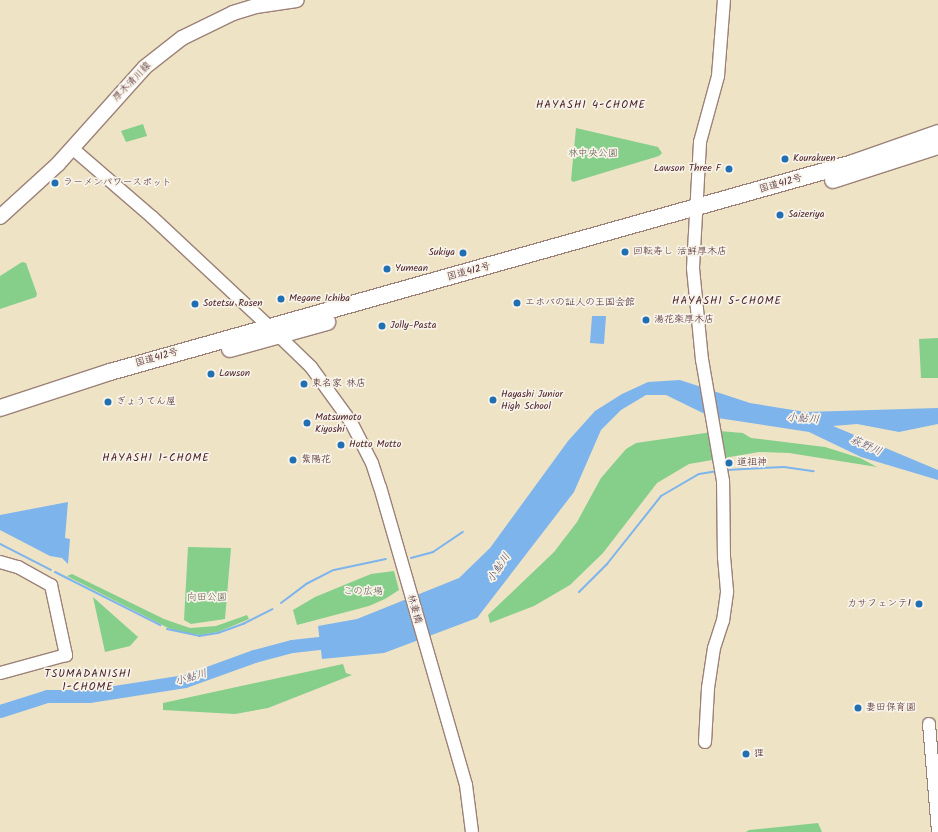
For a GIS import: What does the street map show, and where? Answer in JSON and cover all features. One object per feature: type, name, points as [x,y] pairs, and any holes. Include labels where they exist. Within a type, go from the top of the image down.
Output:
[{"type":"highway","name":"国道412号","points":[[696,213],[853,163],[938,133]]},
{"type":"highway","name":"国道412号","points":[[0,416],[60,395],[274,331],[696,213],[856,174],[938,146]]},
{"type":"highway","name":"国道412号","points":[[0,408],[66,385],[274,331]]},
{"type":"main road","name":"厚木清川線","points":[[0,217],[33,189],[72,148],[124,89],[161,54],[182,38],[255,3],[297,0]]},
{"type":"street","points":[[705,742],[708,682],[727,591],[724,558],[721,470],[704,371],[693,268],[700,142],[718,76],[724,0]]},
{"type":"street","name":"林妻橋","points":[[72,148],[152,217],[311,367],[351,422],[378,481],[466,785],[472,832]]},
{"type":"street","points":[[0,562],[18,567],[50,585],[66,655],[0,673]]},
{"type":"street","points":[[938,738],[933,723],[938,832]]},
{"type":"green space","points":[[143,124],[147,136],[126,142],[121,131]]},
{"type":"green space","name":"林中央公園","points":[[576,128],[658,147],[662,153],[659,156],[573,182],[571,180]]},
{"type":"green space","points":[[22,262],[26,263],[37,294],[36,297],[0,309],[0,276]]},
{"type":"green space","points":[[938,338],[938,378],[921,378],[919,339]]},
{"type":"green space","points":[[719,431],[743,433],[751,438],[825,447],[860,458],[877,467],[789,453],[759,452],[689,464],[657,483],[603,553],[570,585],[534,606],[490,623],[488,615],[554,552],[577,522],[601,478],[626,449],[636,443]]},
{"type":"green space","name":"向田公園","points":[[188,547],[231,548],[225,619],[191,624],[184,620]]},
{"type":"green space","name":"この広場","points":[[394,571],[399,590],[385,599],[369,606],[297,625],[293,610],[315,597],[371,574]]},
{"type":"green space","points":[[72,574],[164,619],[190,628],[216,626],[247,615],[249,619],[218,632],[201,635],[184,633],[168,628],[67,576]]},
{"type":"green space","points":[[93,597],[138,637],[130,646],[105,652]]},
{"type":"green space","points":[[343,664],[346,673],[352,675],[268,708],[235,714],[163,710],[163,703]]},
{"type":"green space","points":[[818,823],[822,832],[746,832],[749,830]]},
{"type":"water","points":[[592,316],[606,316],[604,344],[590,343]]},
{"type":"water","name":"萩野川","points":[[680,380],[750,403],[805,412],[938,408],[938,424],[899,432],[857,424],[833,426],[938,470],[938,480],[861,457],[809,432],[711,417],[666,395],[646,395],[621,410],[601,430],[574,492],[477,618],[384,653],[322,659],[318,626],[357,619],[459,578],[490,548],[568,441],[595,411],[622,394],[648,382]]},
{"type":"water","points":[[68,502],[65,538],[70,539],[68,564],[62,558],[50,556],[0,530],[0,515]]},
{"type":"waterway","points":[[726,470],[784,467],[814,471]]},
{"type":"waterway","points":[[579,592],[607,564],[661,496],[699,474],[718,471]]},
{"type":"waterway","points":[[411,558],[433,552],[463,532]]},
{"type":"waterway","points":[[0,544],[51,570]]},
{"type":"waterway","points":[[281,603],[306,584],[334,570],[386,559]]},
{"type":"waterway","points":[[55,572],[160,625]]},
{"type":"waterway","points":[[167,629],[199,636],[218,633],[243,624],[272,609]]},
{"type":"waterway","name":"小鮎川","points":[[0,711],[47,696],[89,696],[185,681],[254,656],[292,646],[337,641]]},
{"type":"place","name":"Kourakuen","points":[[785,159]]},
{"type":"place","name":"Lawson Three F","points":[[729,169]]},
{"type":"place","name":"ラーメンパワースポット","points":[[55,183]]},
{"type":"place","name":"Saizeriya","points":[[780,215]]},
{"type":"place","name":"回転寿し 活鮮厚木店","points":[[625,252]]},
{"type":"place","name":"Sukiya","points":[[463,253]]},
{"type":"place","name":"Yumean","points":[[387,269]]},
{"type":"place","name":"Megane Ichiba","points":[[281,299]]},
{"type":"place","name":"エホバの証人の王国会館","points":[[517,303]]},
{"type":"place","name":"Sotetsu Rosen","points":[[195,304]]},
{"type":"place","name":"湯花楽厚木店","points":[[646,320]]},
{"type":"place","name":"Jolly-Pasta","points":[[382,326]]},
{"type":"place","name":"Lawson","points":[[211,374]]},
{"type":"place","name":"東名家 林店","points":[[304,384]]},
{"type":"place","name":"Hayashi Junior High School","points":[[493,400]]},
{"type":"place","name":"ぎょうてん屋","points":[[108,402]]},
{"type":"place","name":"Matsumoto Kiyoshi","points":[[307,423]]},
{"type":"place","name":"Hotto Motto","points":[[341,445]]},
{"type":"place","name":"紫陽花","points":[[293,460]]},
{"type":"place","name":"道祖神","points":[[729,463]]},
{"type":"place","name":"カサフェンテ1","points":[[919,604]]},
{"type":"place","name":"妻田保育園","points":[[858,708]]},
{"type":"place","name":"狸","points":[[746,754]]},
{"type":"district","name":"HAYASHI 4-CHOME","points":[[591,105]]},
{"type":"district","name":"HAYASHI 5-CHOME","points":[[727,301]]},
{"type":"district","name":"HAYASHI 1-CHOME","points":[[156,458]]},
{"type":"district","name":"TSUMADANISHI 1-CHOME","points":[[88,681]]}]
